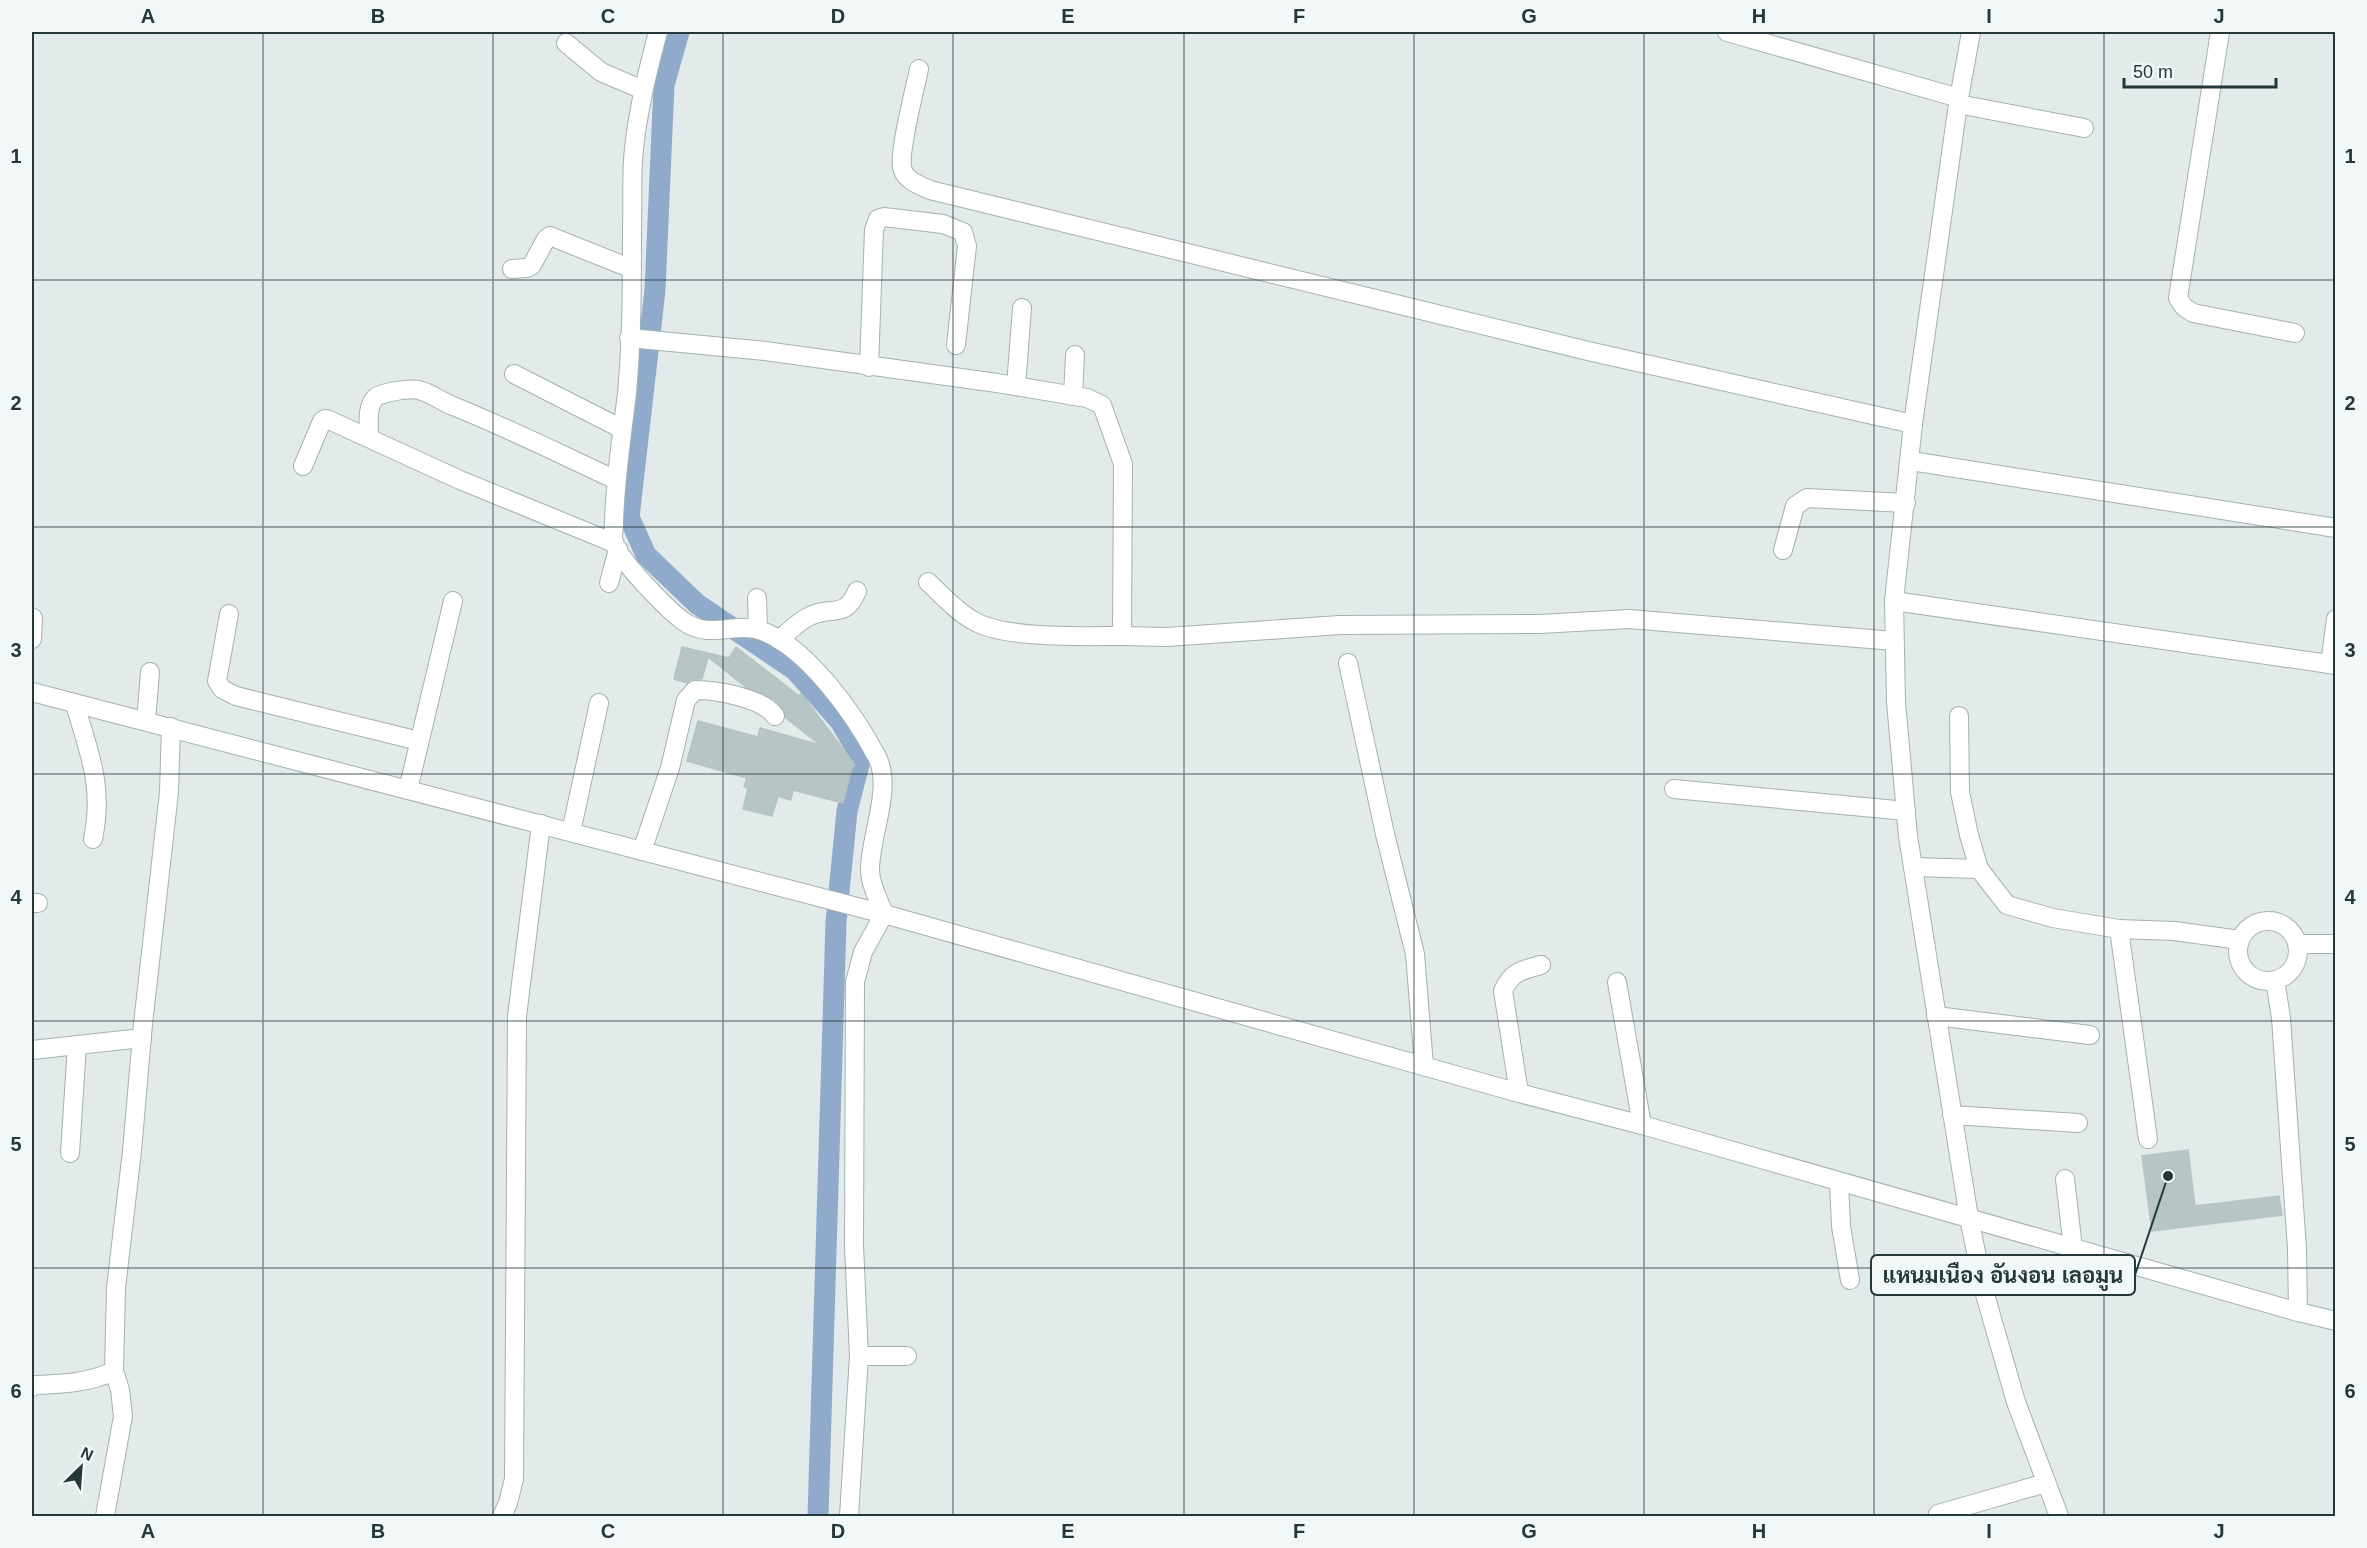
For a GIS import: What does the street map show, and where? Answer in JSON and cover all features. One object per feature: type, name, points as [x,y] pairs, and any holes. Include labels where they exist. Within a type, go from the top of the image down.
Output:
[{"type":"street","points":[[609,583],[616,546],[616,480],[636,338],[632,268],[633,152],[644,90],[658,32]]},
{"type":"street","points":[[1727,32],[1959,101],[2084,128]]},
{"type":"street","points":[[1971,32],[1913,424],[1911,461],[1894,601],[1896,702],[1913,867],[1969,1218],[1990,1313],[2016,1402],[2059,1516]]},
{"type":"street","points":[[2220,32],[2178,298],[2184,307],[2193,313],[2295,333]]},
{"type":"street","points":[[566,43],[601,72],[644,90]]},
{"type":"street","points":[[919,69],[902,153],[902,168],[912,182],[930,190],[1588,351],[1913,424]]},
{"type":"street","points":[[869,367],[874,230],[878,219],[884,217],[943,224],[963,232],[967,246],[956,345]]},
{"type":"street","points":[[512,269],[528,268],[532,265],[546,239],[550,236],[632,268]]},
{"type":"street","points":[[1016,386],[1022,308]]},
{"type":"street","points":[[636,338],[828,359],[869,367],[1016,386],[1087,398],[1102,405],[1122,464],[1122,636]]},
{"type":"street","points":[[1073,396],[1075,355]]},
{"type":"street","points":[[514,374],[622,429]]},
{"type":"street","points":[[369,438],[369,410],[374,399],[381,395],[421,390],[449,405],[479,415],[616,480]]},
{"type":"street","points":[[303,466],[325,419],[460,480],[616,546],[626,563],[685,623],[703,630],[749,630],[779,640],[819,675],[848,708],[879,760],[884,782],[870,871],[884,914],[863,952],[855,982],[854,1245],[859,1356],[849,1516]]},
{"type":"street","points":[[1911,461],[2336,528]]},
{"type":"street","points":[[1783,550],[1795,506],[1807,498],[1905,503]]},
{"type":"street","points":[[927,582],[972,621],[988,628],[1058,635],[1167,637],[1340,625],[1540,624],[1629,619],[1894,641]]},
{"type":"street","points":[[779,640],[807,617],[818,612],[843,610],[852,603],[857,591]]},
{"type":"street","points":[[749,630],[757,598]]},
{"type":"street","points":[[408,790],[453,601]]},
{"type":"street","points":[[1894,601],[2333,665],[2336,619]]},
{"type":"street","points":[[229,614],[217,681],[222,689],[236,696],[419,741]]},
{"type":"street","points":[[32,639],[33,618]]},
{"type":"street","points":[[1348,663],[1385,834],[1415,954],[1424,1066]]},
{"type":"street","points":[[146,721],[150,672]]},
{"type":"street","points":[[642,850],[670,768],[686,700],[695,690],[713,690],[748,700],[765,707],[775,716]]},
{"type":"street","points":[[32,692],[884,914],[2336,1321]]},
{"type":"street","points":[[75,704],[96,779],[98,799],[93,839]]},
{"type":"street","points":[[571,832],[599,704]]},
{"type":"street","points":[[1959,716],[1960,792],[1969,835],[1979,869],[2007,905],[2053,918],[2119,929],[2174,931],[2240,940]]},
{"type":"street","points":[[105,1516],[123,1416],[120,1390],[114,1371],[116,1288],[169,792],[171,727]]},
{"type":"street","points":[[1674,789],[1906,811]]},
{"type":"street","points":[[502,1516],[514,1479],[517,1016],[541,824]]},
{"type":"street","points":[[1913,867],[1979,869]]},
{"type":"street","points":[[2269,921],[2279,923],[2288,928],[2298,944],[2295,964],[2287,974],[2275,980],[2262,980],[2251,975],[2242,965],[2238,952],[2240,940],[2254,925],[2269,921]]},
{"type":"street","points":[[2119,929],[2148,1139]]},
{"type":"street","points":[[2298,944],[2336,944]]},
{"type":"street","points":[[1519,1093],[1503,991],[1508,979],[1519,970],[1541,965]]},
{"type":"street","points":[[2275,980],[2281,1018],[2298,1312]]},
{"type":"street","points":[[1617,982],[1642,1125]]},
{"type":"street","points":[[1936,1016],[2090,1035]]},
{"type":"street","points":[[32,1050],[142,1038]]},
{"type":"street","points":[[70,1153],[77,1046]]},
{"type":"street","points":[[1952,1115],[2078,1123]]},
{"type":"street","points":[[2065,1179],[2073,1248]]},
{"type":"street","points":[[1839,1182],[1841,1226],[1850,1280]]},
{"type":"street","points":[[859,1356],[907,1356]]},
{"type":"street","points":[[32,1387],[70,1384],[114,1371]]},
{"type":"street","points":[[1938,1514],[2046,1483]]},
{"type":"building","points":[[682,647],[729,658],[736,647],[799,696],[801,693],[855,765],[852,768],[843,803],[793,790],[791,800],[778,796],[772,816],[743,809],[748,788],[744,787],[747,778],[687,761],[698,721],[758,737],[760,728],[820,745],[786,718],[783,709],[775,700],[746,687],[708,657],[702,679],[691,679],[687,683],[674,679]]},
{"type":"building","points":[[2188,1150],[2195,1206],[2279,1196],[2282,1215],[2152,1231],[2142,1156]]},
{"type":"waterway","points":[[679,32],[664,85],[655,290],[629,517],[646,555],[697,604],[795,670],[840,721],[861,757],[847,811],[836,922],[818,1516]]},
{"type":"place","name":"แหนมเนือง อันงอน เลอมูน","points":[[2168,1176]]}]
